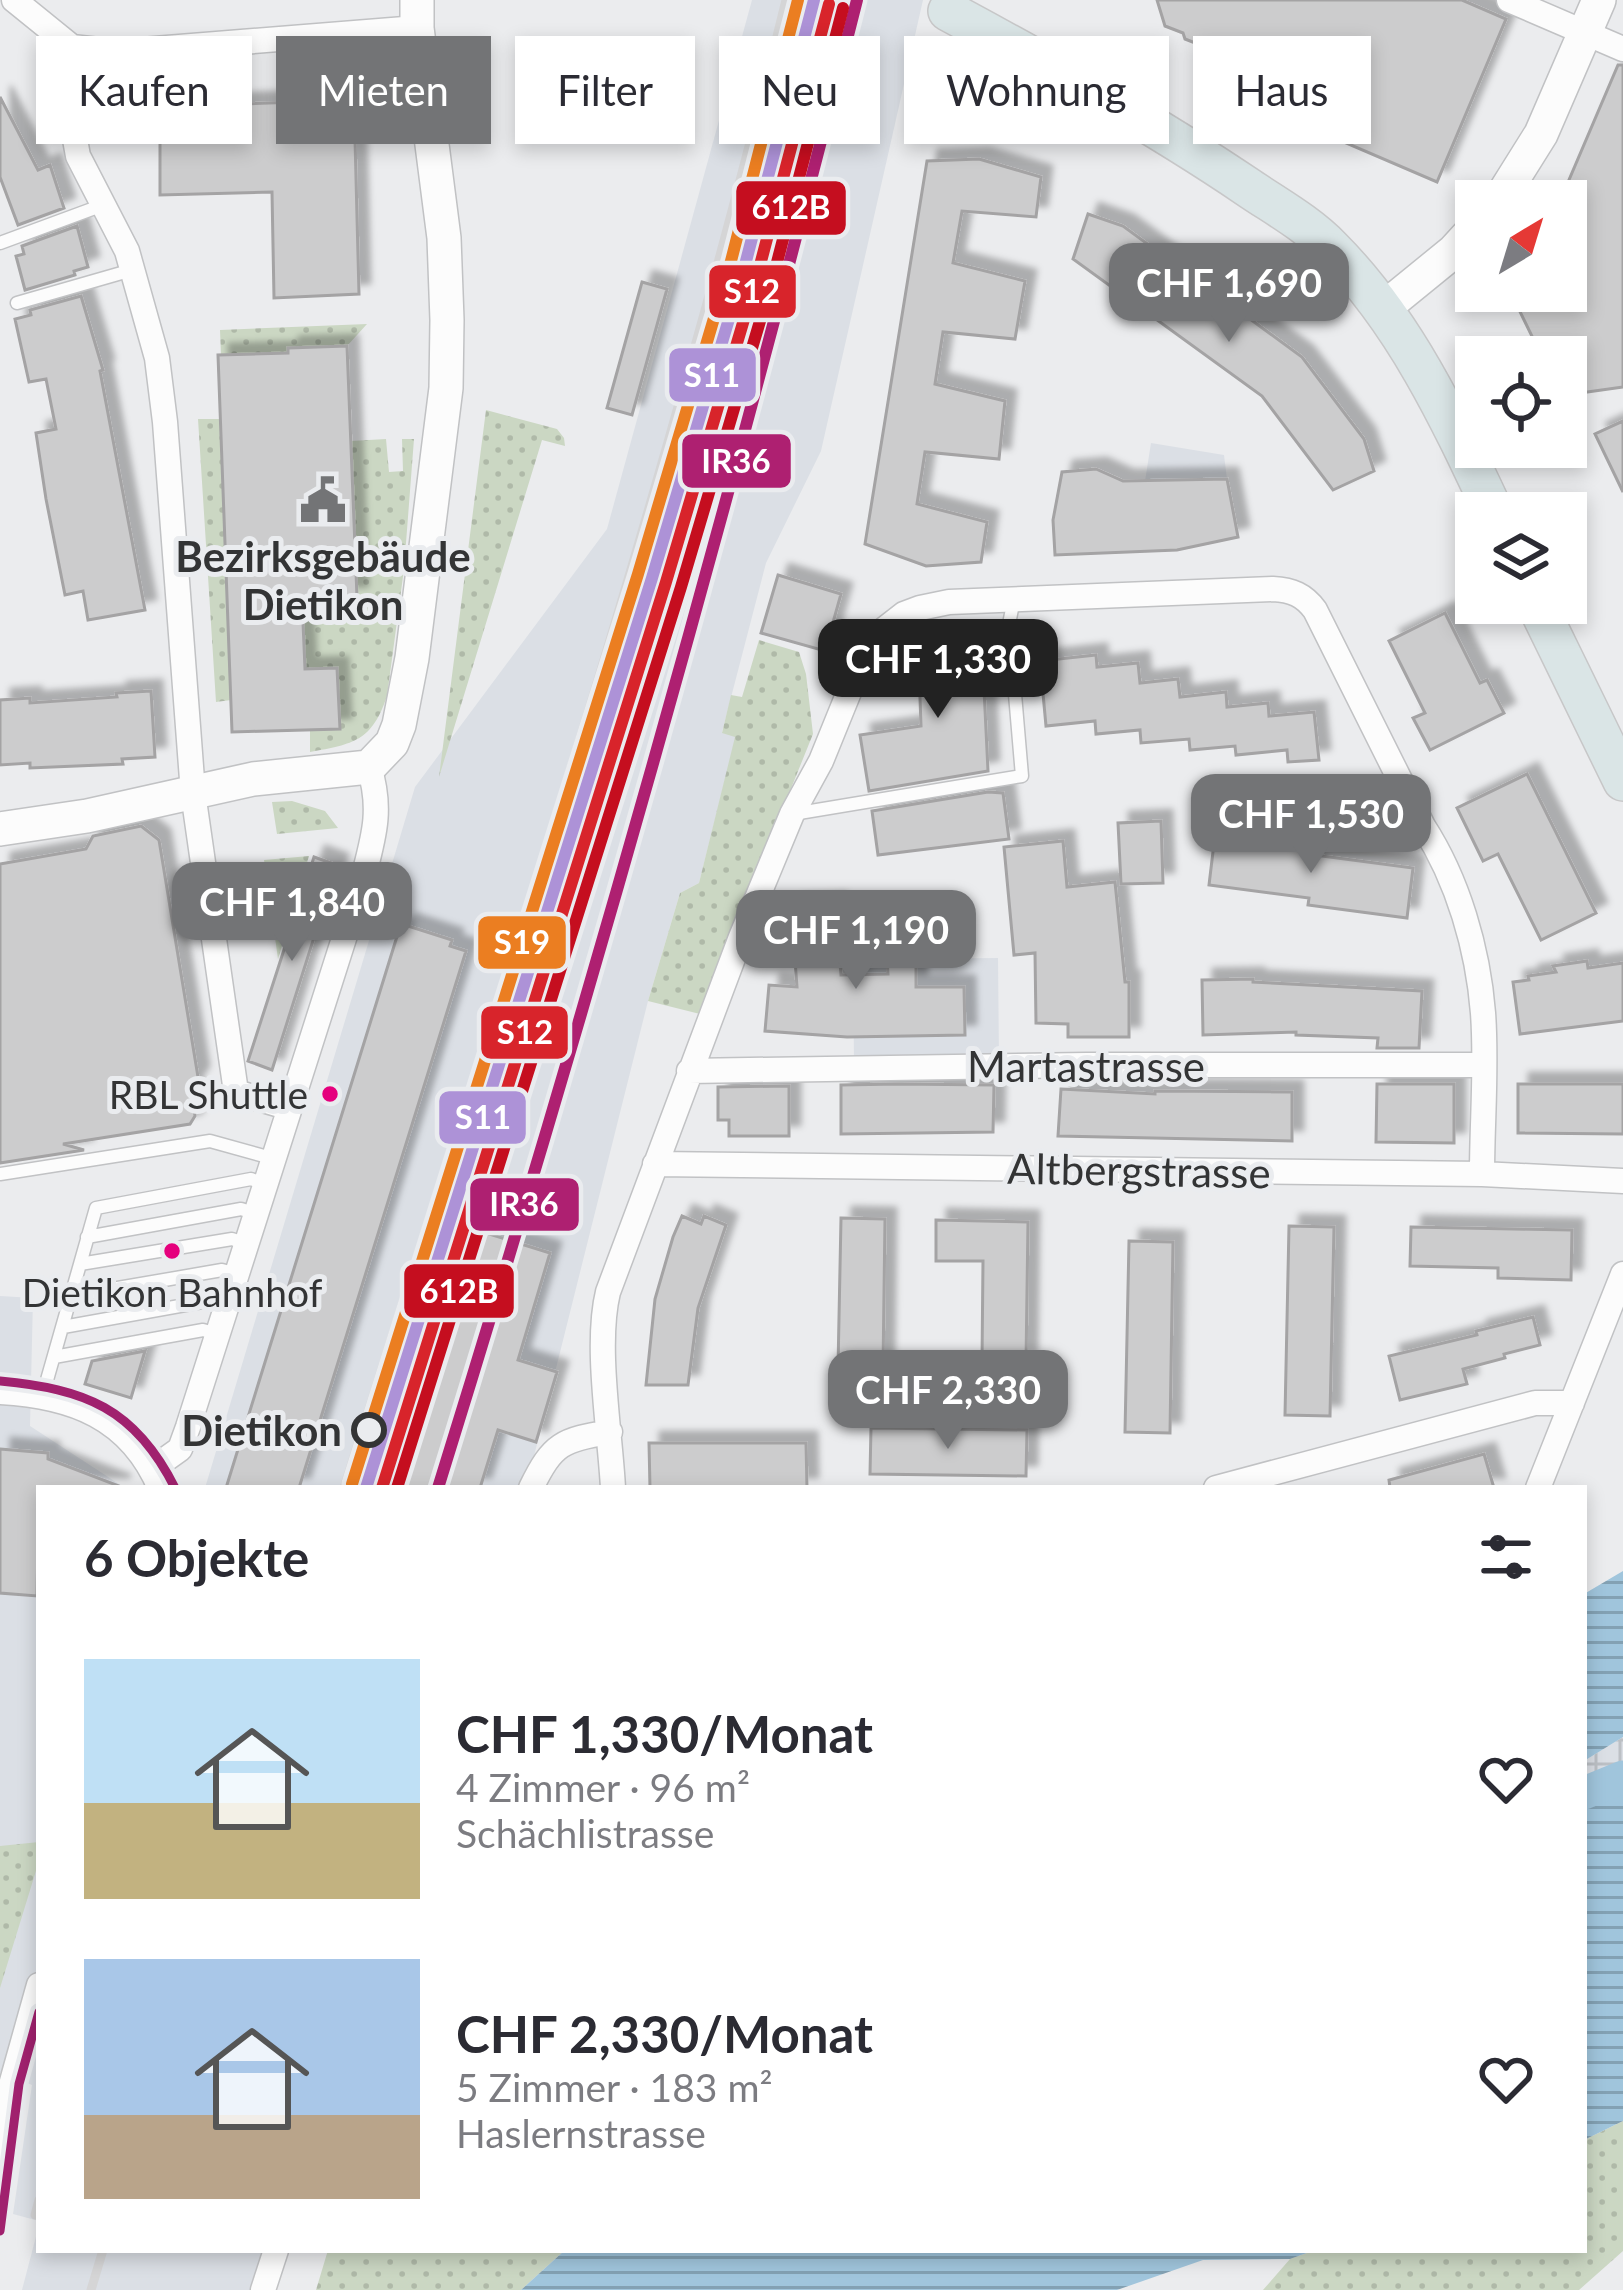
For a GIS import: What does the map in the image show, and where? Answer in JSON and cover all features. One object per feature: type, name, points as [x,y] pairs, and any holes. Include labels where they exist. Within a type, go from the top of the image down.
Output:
[{"type":"main road","points":[[948,10],[1214,164],[1330,246],[1384,308],[1427,380],[1483,492]]},
{"type":"main road","points":[[1546,624],[1623,781]]},
{"type":"street","points":[[14,0],[58,36]]},
{"type":"street","points":[[1509,0],[1623,50]]},
{"type":"street","points":[[1512,180],[1540,134],[1599,0]]},
{"type":"street","points":[[0,829],[87,816],[253,779],[369,767],[392,743],[399,725],[412,658],[446,388],[444,238],[417,14],[243,36]]},
{"type":"street","points":[[76,144],[134,270],[157,358],[193,793],[236,1092],[290,1108]]},
{"type":"street","points":[[1384,308],[1455,250]]},
{"type":"street","points":[[613,1485],[605,1306],[689,1071],[791,814],[821,761],[860,664],[877,635],[904,614],[934,604],[1014,599],[1274,589],[1305,598],[1456,890],[1483,1013],[1482,1174]]},
{"type":"street","points":[[0,1392],[43,1394],[98,1415],[132,1440],[156,1478],[180,1449],[372,846],[378,806],[369,767]]},
{"type":"street","name":"Martastrasse","points":[[689,1071],[1483,1065]]},
{"type":"street","name":"Altbergstrasse","points":[[655,1164],[1482,1174],[1623,1180]]},
{"type":"street","points":[[1539,1485],[1623,1274]]},
{"type":"street","points":[[1227,1485],[1535,1403],[1572,1403]]},
{"type":"street","points":[[533,1485],[565,1442],[610,1432]]},
{"type":"street","points":[[0,2168],[3,2088],[36,1994]]},
{"type":"street","points":[[263,2290],[275,2253]]},
{"type":"lane","points":[[0,243],[103,205]]},
{"type":"lane","points":[[17,303],[134,270]]},
{"type":"lane","points":[[791,814],[1022,776],[1009,624],[1014,599]]},
{"type":"lane","points":[[0,1174],[210,1141],[275,1159]]},
{"type":"lane","points":[[43,1394],[96,1208],[251,1179],[268,1184]]},
{"type":"lane","points":[[87,1237],[242,1209],[257,1214]]},
{"type":"lane","points":[[80,1264],[232,1239],[247,1244]]},
{"type":"lane","points":[[71,1296],[222,1270],[237,1274]]},
{"type":"lane","points":[[62,1327],[213,1300],[227,1304]]},
{"type":"lane","points":[[54,1357],[203,1330],[218,1334]]},
{"type":"shaded area","points":[[752,0],[923,0],[915,36],[904,36],[904,84],[821,451],[766,563],[722,732],[736,736],[699,883],[680,893],[648,1001],[527,1485],[206,1485],[415,787],[607,529],[719,120],[719,144],[880,144],[880,36],[742,36]]},
{"type":"shaded area","points":[[1151,443],[1224,455],[1227,479],[1200,480],[1134,551]]},
{"type":"shaded area","points":[[998,958],[999,1061],[854,1062],[853,964]]},
{"type":"shaded area","points":[[0,1296],[33,1298],[30,1426],[120,1485],[36,1485],[36,2220],[13,2214],[32,2085],[0,2072]]},
{"type":"shaded area","points":[[1623,1737],[1623,1784],[1587,1798],[1587,1759]]},
{"type":"shaded area","points":[[36,2236],[36,2253],[267,2253],[255,2290],[22,2290]]},
{"type":"green space","points":[[367,324],[347,346],[221,355],[220,330]]},
{"type":"green space","points":[[486,410],[557,429],[565,446],[542,440],[439,777]]},
{"type":"green space","points":[[198,419],[221,419],[231,700],[216,702]]},
{"type":"green space","points":[[386,439],[389,472],[403,471],[402,439],[414,439],[404,569],[387,696],[375,723],[359,738],[310,752],[310,730],[340,728],[337,668],[305,669],[302,599],[357,597],[351,441]]},
{"type":"green space","points":[[759,640],[799,652],[813,734],[700,1014],[648,1001],[680,893],[699,883],[735,737],[722,733],[731,695],[742,697]]},
{"type":"green space","points":[[292,801],[325,811],[338,828],[277,834],[272,802]]},
{"type":"green space","points":[[309,856],[278,959],[264,860]]},
{"type":"green space","points":[[36,1842],[36,1871],[0,1988],[0,1846]]},
{"type":"green space","points":[[1623,2121],[1623,2251],[1579,2290],[1263,2290],[1290,2259],[1307,2253],[1587,2253],[1587,2139]]},
{"type":"green space","points":[[327,2253],[562,2253],[521,2290],[316,2290]]},
{"type":"water","points":[[1623,1571],[1623,1737],[1587,1759],[1587,1592]]},
{"type":"water","points":[[1623,1784],[1623,2121],[1587,2139],[1587,1798]]},
{"type":"water","points":[[562,2253],[1307,2253],[1290,2259],[1203,2260],[1117,2290],[521,2290]]},
{"type":"building","points":[[1157,0],[1462,0],[1506,19],[1437,182],[1348,144],[1371,144],[1371,36],[1193,36],[1193,42],[1165,26]]},
{"type":"building","points":[[1618,65],[1623,65],[1623,387],[1587,392],[1587,336],[1532,336],[1520,312],[1587,312],[1587,180],[1569,180]]},
{"type":"building","points":[[0,97],[38,170],[50,165],[64,208],[18,225],[0,177]]},
{"type":"building","points":[[276,103],[276,144],[355,144],[359,294],[274,298],[272,192],[160,195],[160,144],[252,144],[252,104]]},
{"type":"building","points":[[979,159],[1041,177],[1036,217],[962,211],[953,263],[1025,281],[1015,339],[943,332],[935,384],[1005,401],[999,459],[925,452],[917,504],[987,522],[981,562],[926,566],[865,544],[927,161]]},
{"type":"building","points":[[1088,214],[1123,226],[1302,357],[1364,439],[1374,471],[1333,490],[1262,396],[1073,259]]},
{"type":"building","points":[[77,226],[88,267],[25,290],[16,256],[24,254],[22,246]]},
{"type":"building","points":[[642,282],[667,289],[632,415],[607,408]]},
{"type":"building","points":[[81,296],[103,370],[145,610],[88,620],[83,591],[65,595],[36,433],[56,429],[46,379],[29,382],[15,319]]},
{"type":"building","name":"Bezirksgebäude Dietikon","points":[[347,346],[357,597],[302,599],[305,669],[337,668],[340,729],[232,732],[218,355]]},
{"type":"building","points":[[1623,421],[1623,492],[1595,434]]},
{"type":"building","points":[[1096,469],[1123,481],[1227,479],[1238,537],[1177,550],[1055,555],[1053,520],[1062,472]]},
{"type":"building","points":[[778,575],[841,594],[825,651],[761,633]]},
{"type":"building","points":[[1445,613],[1480,683],[1487,680],[1504,713],[1430,750],[1413,718],[1425,713],[1389,641]]},
{"type":"building","points":[[988,639],[990,689],[984,689],[988,771],[869,791],[860,735],[921,726],[918,642]]},
{"type":"building","points":[[1096,655],[1097,667],[1138,663],[1140,683],[1178,679],[1180,697],[1226,692],[1227,707],[1268,703],[1269,716],[1314,712],[1319,760],[1288,762],[1287,750],[1236,755],[1235,746],[1190,750],[1189,739],[1141,743],[1140,730],[1096,734],[1095,721],[1046,726],[1040,661]]},
{"type":"building","points":[[151,691],[155,757],[122,759],[123,764],[0,765],[0,700],[30,698],[30,703]]},
{"type":"building","points":[[1527,774],[1596,913],[1541,940],[1498,854],[1483,861],[1457,808]]},
{"type":"building","points":[[1003,793],[1009,839],[878,855],[872,811]]},
{"type":"building","points":[[1161,821],[1163,883],[1121,884],[1118,823]]},
{"type":"building","points":[[141,826],[159,840],[198,1077],[191,1087],[195,1116],[190,1124],[63,1144],[84,1150],[0,1163],[0,864],[86,849],[93,836]]},
{"type":"building","points":[[1215,835],[1315,848],[1314,855],[1413,868],[1407,918],[1308,905],[1309,898],[1209,885]]},
{"type":"building","points":[[1063,841],[1067,887],[1115,882],[1125,982],[1129,982],[1129,1037],[1068,1037],[1068,1024],[1036,1023],[1035,953],[1014,955],[1004,847]]},
{"type":"building","points":[[314,857],[337,865],[272,1070],[248,1061]]},
{"type":"building","points":[[835,904],[841,975],[888,974],[887,959],[916,958],[916,987],[964,987],[965,1035],[847,1037],[765,1031],[769,985],[797,987],[791,907]]},
{"type":"building","points":[[405,925],[452,940],[450,946],[466,951],[300,1485],[227,1485],[399,930],[403,932]]},
{"type":"building","points":[[1587,961],[1588,968],[1623,963],[1623,1021],[1520,1034],[1513,982],[1556,972],[1553,966]]},
{"type":"building","points":[[1202,980],[1422,991],[1419,1048],[1377,1048],[1378,1038],[1296,1032],[1203,1035]]},
{"type":"building","points":[[1377,1084],[1454,1084],[1454,1143],[1376,1142]]},
{"type":"building","points":[[1518,1084],[1623,1084],[1623,1134],[1518,1133]]},
{"type":"building","points":[[841,1085],[994,1085],[993,1132],[841,1134]]},
{"type":"building","points":[[789,1086],[789,1136],[729,1136],[729,1120],[718,1120],[718,1087]]},
{"type":"building","points":[[1061,1089],[1155,1094],[1292,1092],[1292,1141],[1058,1136]]},
{"type":"building","points":[[682,1216],[701,1224],[704,1216],[726,1225],[698,1308],[688,1385],[646,1385],[655,1299]]},
{"type":"building","points":[[841,1218],[885,1219],[883,1369],[838,1368]]},
{"type":"building","points":[[936,1220],[1028,1222],[1026,1362],[982,1361],[983,1261],[936,1261]]},
{"type":"building","points":[[457,1224],[550,1253],[518,1360],[557,1372],[536,1442],[498,1430],[481,1485],[374,1485]]},
{"type":"building","points":[[1289,1226],[1334,1227],[1330,1416],[1285,1415]]},
{"type":"building","points":[[1411,1227],[1572,1230],[1571,1280],[1498,1278],[1498,1268],[1410,1266]]},
{"type":"building","points":[[1129,1241],[1173,1242],[1170,1433],[1125,1432]]},
{"type":"building","points":[[1533,1317],[1540,1345],[1463,1369],[1467,1384],[1400,1400],[1389,1356]]},
{"type":"building","points":[[145,1351],[131,1398],[85,1384],[92,1361]]},
{"type":"building","points":[[871,1428],[1027,1430],[1026,1476],[870,1474]]},
{"type":"building","points":[[649,1443],[806,1443],[807,1485],[650,1485]]},
{"type":"building","points":[[0,1449],[48,1453],[48,1459],[116,1485],[36,1485],[36,1596],[0,1593]]},
{"type":"building","points":[[1484,1454],[1493,1485],[1390,1485],[1389,1480]]},
{"type":"waterway","points":[[1587,1792],[1623,1777]]},
{"type":"railway","points":[[345,1485],[633,562],[786,0]]},
{"type":"railway","points":[[745,265],[805,0]]},
{"type":"railway","points":[[791,180],[827,0]]},
{"type":"railway","points":[[504,1049],[550,918],[658,652],[710,486]]},
{"type":"railway","points":[[91,2290],[102,2253]]},
{"type":"transit line","name":"S19","points":[[352,1484],[638,574],[731,261],[798,0]]},
{"type":"transit line","name":"S11","points":[[367,1485],[652,578],[745,265],[814,0]]},
{"type":"transit line","name":"IR36","points":[[439,1485],[658,747],[857,0]]},
{"type":"transit line","name":"S12","points":[[383,1485],[666,582],[759,269],[829,4]]},
{"type":"transit line","name":"612B","points":[[398,1485],[681,587],[774,274],[843,8]]},
{"type":"transit line","points":[[0,1381],[58,1390],[104,1408],[143,1439],[173,1485]]},
{"type":"transit line","points":[[0,2231],[19,2084],[36,2023]]},
{"type":"place","name":"Bezirksgebäude Dietikon","points":[[323,500]]},
{"type":"place","name":"RBL Shuttle","points":[[330,1094]]},
{"type":"place","name":"Dietikon Bahnhof","points":[[172,1251]]},
{"type":"place","name":"Dietikon","points":[[369,1430]]}]
